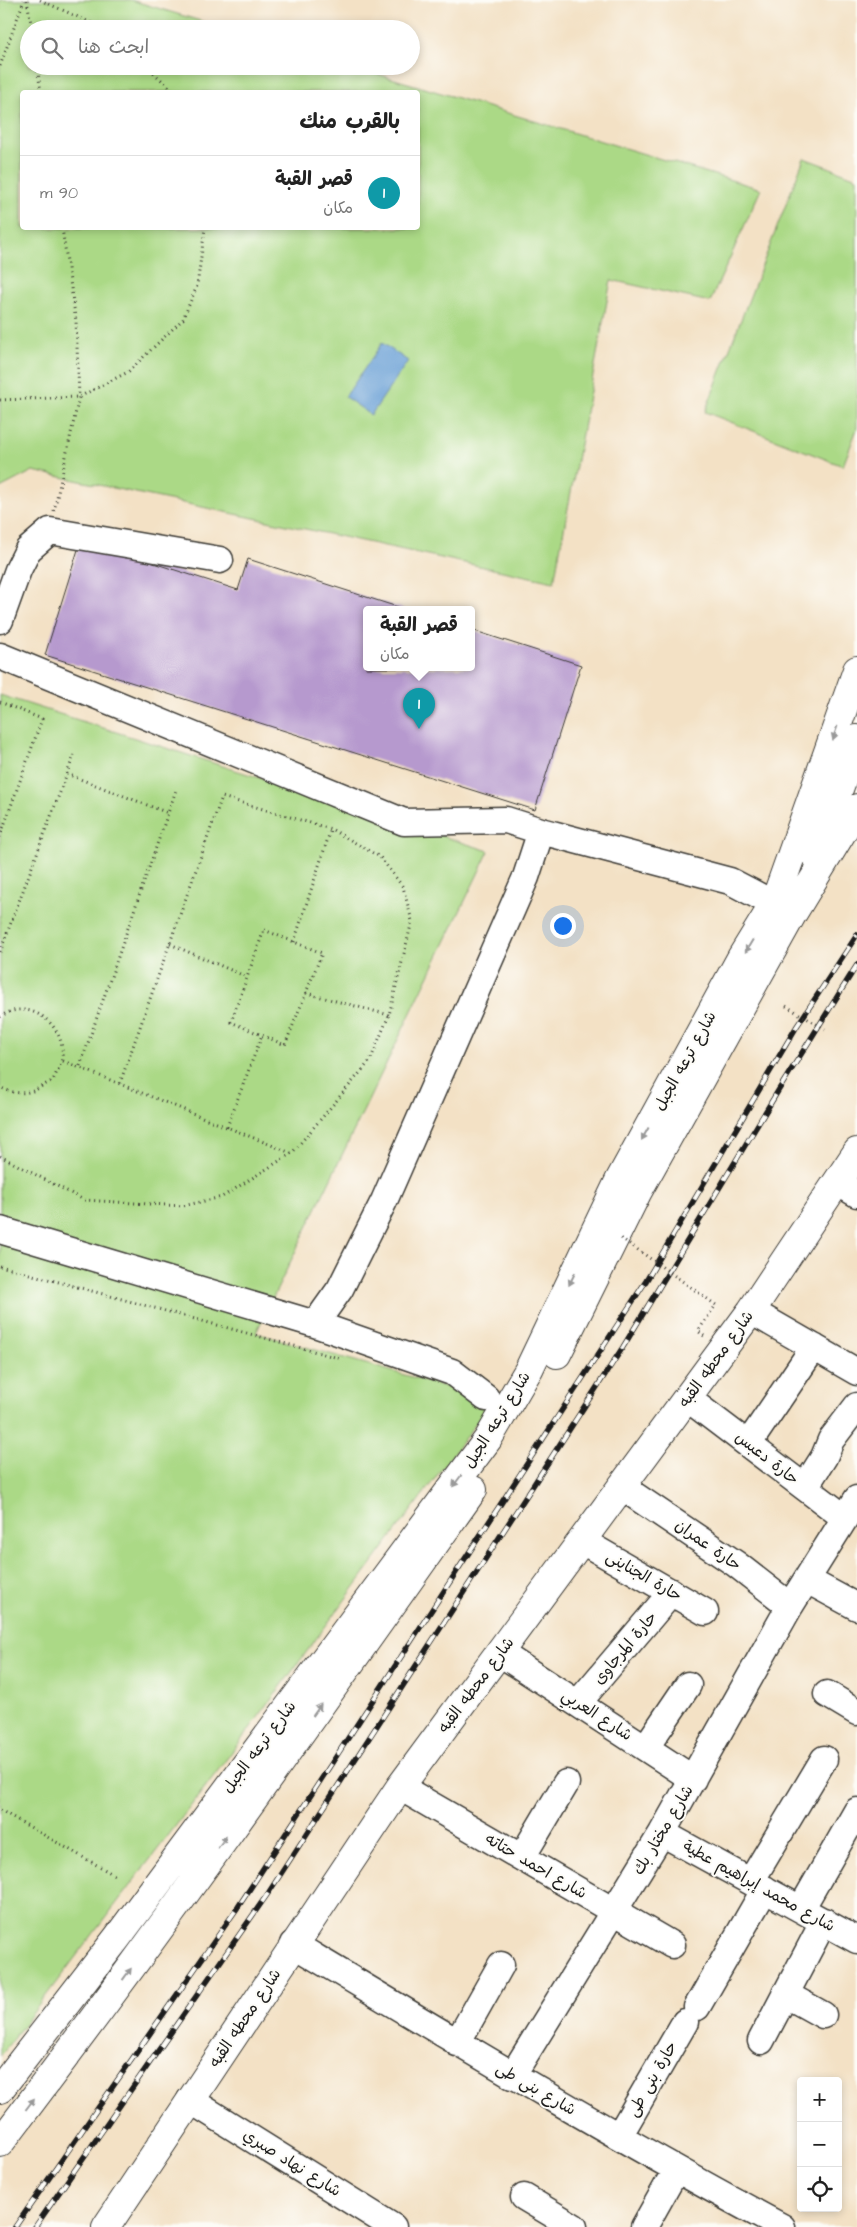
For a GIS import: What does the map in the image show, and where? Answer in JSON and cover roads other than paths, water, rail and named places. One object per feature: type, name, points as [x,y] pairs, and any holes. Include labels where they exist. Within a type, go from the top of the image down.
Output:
[{"type":"main road","name":"شارع ترعه الجبل","points":[[784,909],[857,670]]},
{"type":"main road","name":"شارع ترعه الجبل","points":[[0,2143],[76,2043],[258,1794],[510,1437],[536,1396],[828,820],[857,739]]},
{"type":"main road","name":"شارع ترعه الجبل","points":[[0,2089],[117,1938],[488,1439],[529,1369],[619,1181],[742,956],[784,909],[857,808]]},
{"type":"main road","name":"شارع محطه القبه","points":[[115,2224],[190,2100],[400,1787],[751,1311],[847,1188],[856,1154]]},
{"type":"street","points":[[1,616],[18,570],[28,550],[50,531],[220,560]]},
{"type":"street","points":[[0,656],[404,822],[506,820],[730,881],[784,909]]},
{"type":"street","points":[[315,1324],[340,1289],[384,1200],[526,877],[541,831]]},
{"type":"street","points":[[0,1230],[315,1324],[452,1372],[486,1398]]},
{"type":"street","points":[[751,1311],[857,1372]]},
{"type":"street","points":[[749,1443],[814,1347]]},
{"type":"street","name":"حارة دعبس","points":[[687,1398],[805,1487],[851,1508]]},
{"type":"street","points":[[805,1487],[824,1457],[831,1440],[857,1406]]},
{"type":"street","name":"حارة عمران","points":[[622,1487],[728,1558],[790,1606]]},
{"type":"street","name":"شارع مختار بك","points":[[512,2076],[662,1832],[790,1606],[851,1508]]},
{"type":"street","name":"حارة الجناينى","points":[[582,1541],[705,1612]]},
{"type":"street","points":[[807,1580],[857,1607]]},
{"type":"street","name":"حارة المرجاوى","points":[[578,1703],[672,1592]]},
{"type":"street","name":"شارع العربي","points":[[500,1653],[693,1779]]},
{"type":"street","points":[[646,1747],[688,1685]]},
{"type":"street","points":[[826,1694],[857,1712]]},
{"type":"street","name":"حارة بنى طى","points":[[619,2136],[691,2015],[824,1759]]},
{"type":"street","points":[[522,1857],[566,1783]]},
{"type":"street","name":"شارع احمد حتاته","points":[[400,1787],[672,1945]]},
{"type":"street","points":[[801,1909],[857,1811]]},
{"type":"street","name":"شارع محمد إبراهيم عطية","points":[[662,1832],[857,1940]]},
{"type":"street","points":[[761,2041],[824,1921]]},
{"type":"street","name":"شارع بنى طى","points":[[294,1944],[512,2076],[676,2170],[782,2227]]},
{"type":"street","points":[[457,2043],[501,1966]]},
{"type":"street","points":[[785,1994],[823,2015]]},
{"type":"street","name":"شارع نهاد صبري","points":[[190,2100],[393,2227]]},
{"type":"street","points":[[644,2227],[676,2170]]},
{"type":"street","points":[[524,2197],[574,2227]]},
{"type":"water","points":[[382,343],[408,361],[371,415],[345,397]]},
{"type":"railway","points":[[15,2227],[238,1907],[646,1281],[797,1026],[857,935]]},
{"type":"railway","points":[[35,2227],[269,1892],[623,1347],[778,1091],[857,965]]},
{"type":"place","name":"قصر القبة","points":[[419,729]]}]
